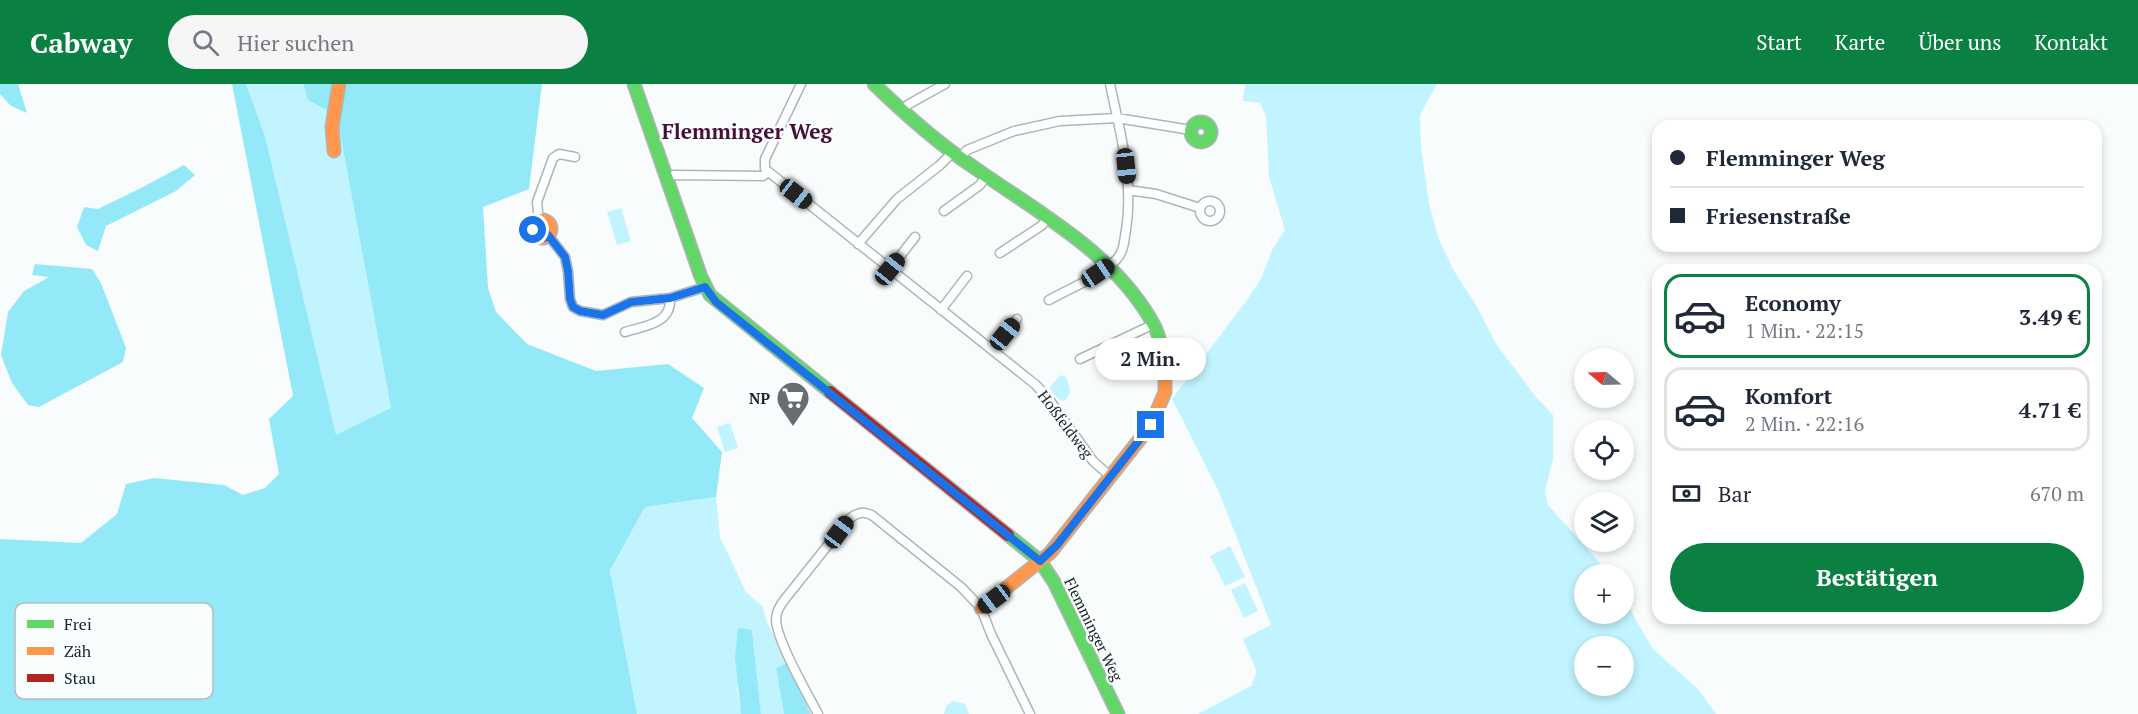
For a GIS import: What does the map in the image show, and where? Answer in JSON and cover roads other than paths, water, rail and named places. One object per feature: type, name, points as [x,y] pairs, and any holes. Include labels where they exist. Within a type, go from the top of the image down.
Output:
[{"type":"street","points":[[334,151],[332,127],[339,84]]},
{"type":"street","name":"Flemminger Weg","points":[[634,84],[705,287],[716,302],[1040,561],[1054,582],[1118,714]]},
{"type":"street","points":[[666,178],[674,175],[763,176],[768,172],[764,165],[765,159],[801,84]]},
{"type":"street","points":[[874,84],[956,155],[1050,217],[1109,266],[1135,295],[1154,324],[1163,346],[1167,369],[1165,392],[1157,415],[1057,545],[981,608]]},
{"type":"street","points":[[902,110],[945,84]]},
{"type":"street","points":[[1048,300],[1109,266],[1122,252],[1127,223],[1128,190],[1126,166],[1110,84]]},
{"type":"street","points":[[858,244],[897,199],[940,165],[982,143],[1030,127],[1060,121],[1117,118],[1191,130]]},
{"type":"street","points":[[575,157],[559,154],[553,158],[537,202],[539,221],[544,220],[549,224],[551,229],[548,235],[565,257],[573,307],[580,311],[603,315],[631,302],[670,298],[705,287]]},
{"type":"street","name":"Hoßfeldweg","points":[[768,172],[1042,392],[1089,456],[1111,477]]},
{"type":"street","points":[[944,211],[980,185],[986,176]]},
{"type":"street","points":[[1128,190],[1156,194],[1200,208]]},
{"type":"street","points":[[1000,253],[1041,226],[1050,217]]},
{"type":"street","points":[[890,269],[915,237]]},
{"type":"street","points":[[941,310],[967,276]]},
{"type":"street","points":[[624,332],[662,319],[668,313],[670,298]]},
{"type":"street","points":[[992,350],[1017,319]]},
{"type":"street","points":[[1080,359],[1154,324]]},
{"type":"street","points":[[818,714],[782,639],[776,617],[781,603],[854,515],[867,512],[961,586],[981,608],[991,634],[1030,714]]},
{"type":"place","name":"NP","points":[[793,427]]},
{"type":"district","name":"Flemminger Weg","points":[[747,131]]}]
